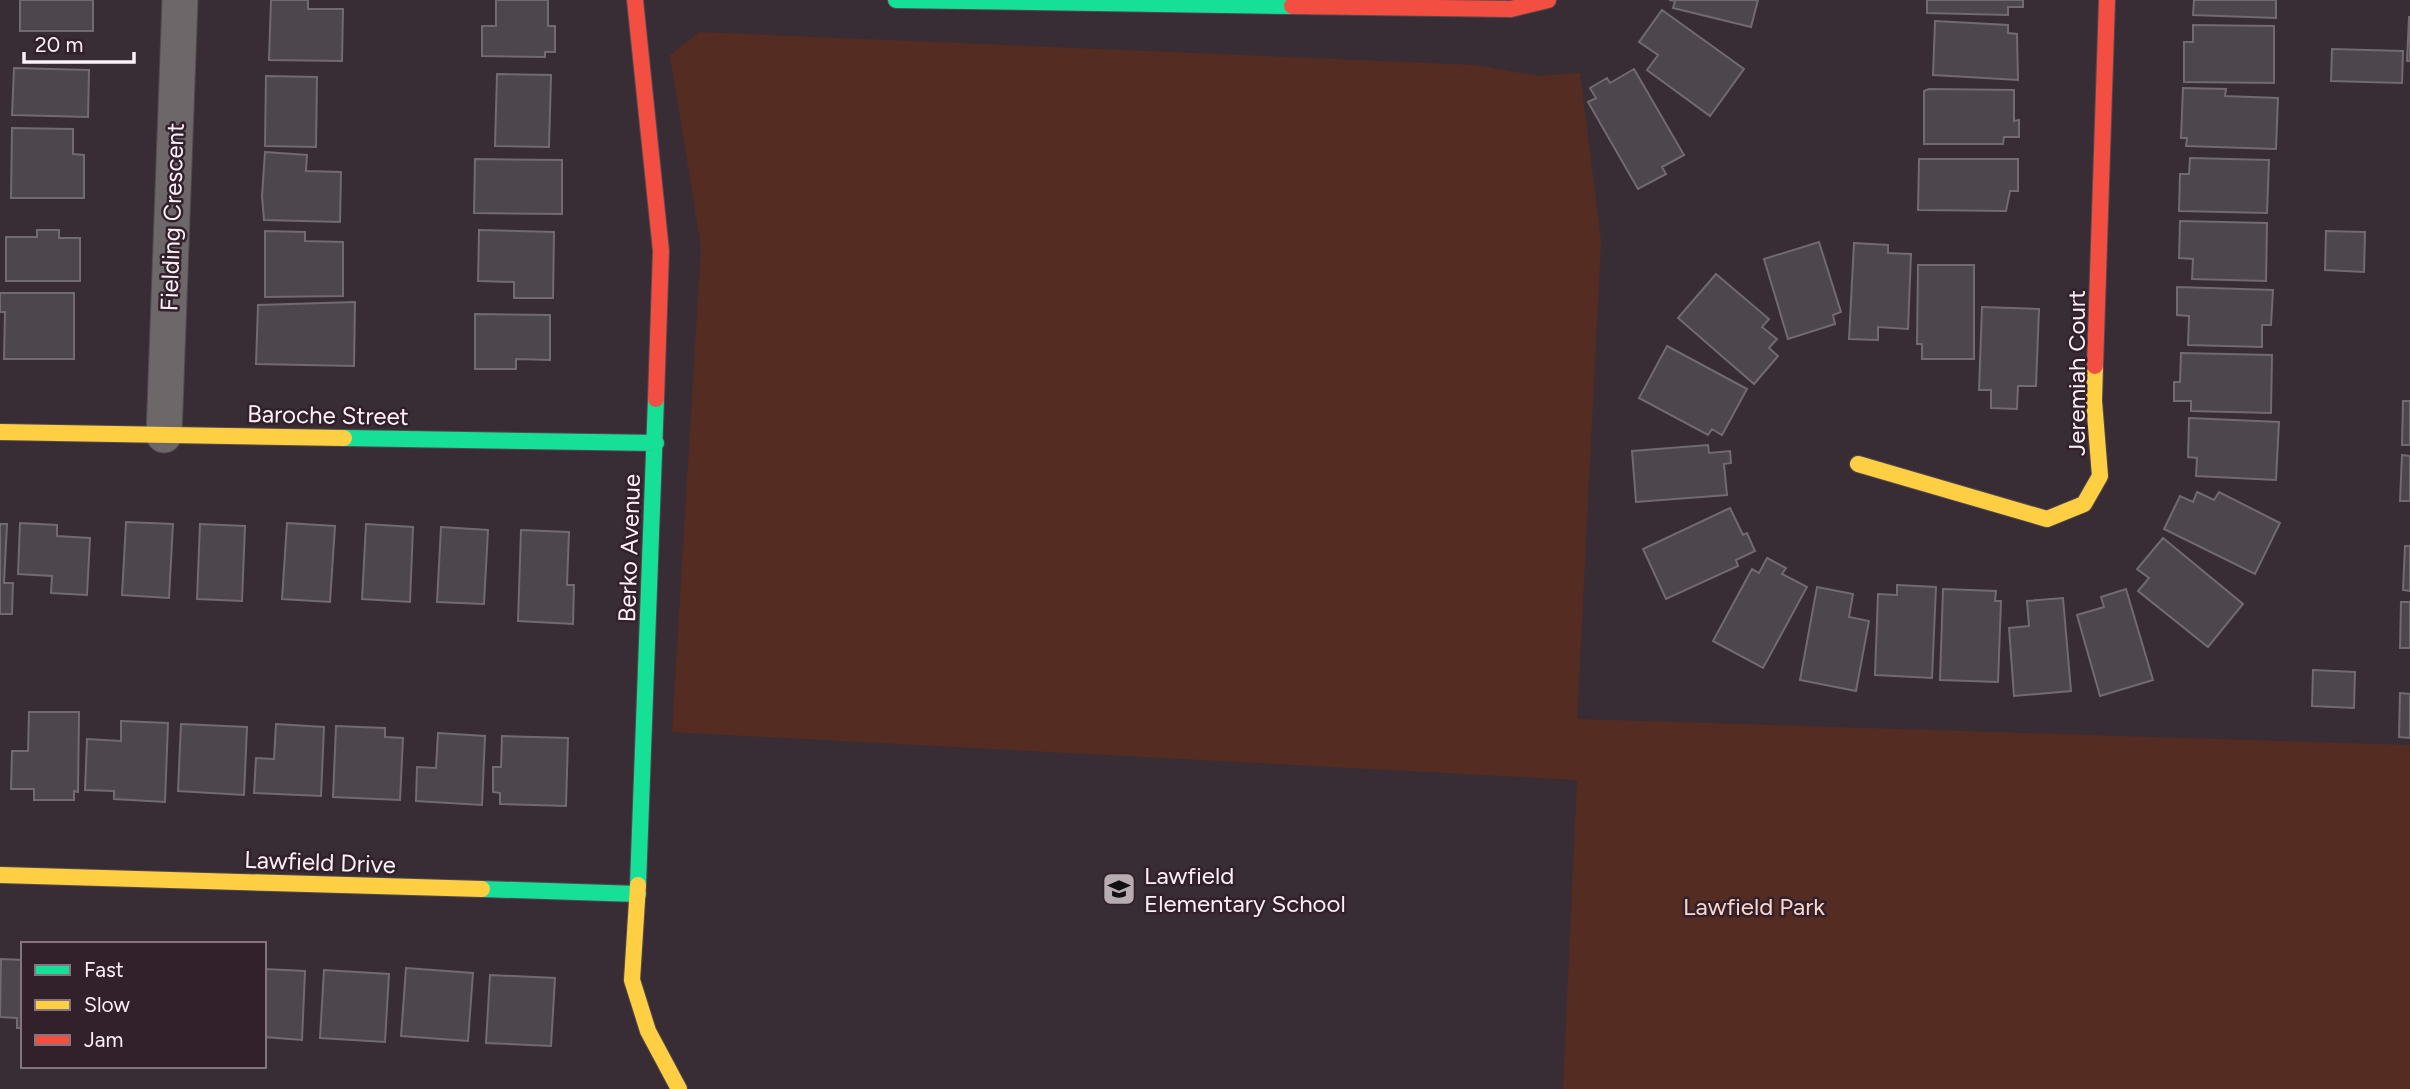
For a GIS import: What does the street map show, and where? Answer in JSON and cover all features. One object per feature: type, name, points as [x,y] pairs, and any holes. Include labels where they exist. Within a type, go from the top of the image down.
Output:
[{"type":"street","name":"Fielding Crescent","points":[[164,435],[180,0]]},
{"type":"street","name":"Berko Avenue","points":[[635,0],[661,251],[656,443],[638,894],[632,980],[648,1031],[679,1089]]},
{"type":"street","points":[[896,0],[1511,9],[1548,0]]},
{"type":"street","name":"Jeremiah Court","points":[[1858,464],[2047,519],[2084,504],[2100,476],[2094,401],[2108,0]]},
{"type":"street","name":"Baroche Street","points":[[0,432],[656,443]]},
{"type":"street","name":"Lawfield Drive","points":[[0,875],[638,894]]},
{"type":"green space","name":"Lawfield Park","points":[[699,32],[1475,65],[1538,76],[1580,73],[1601,241],[1577,719],[2410,745],[2410,1089],[1563,1089],[1577,780],[672,732],[701,247],[670,55]]},
{"type":"building","points":[[20,0],[93,0],[93,31],[20,31]]},
{"type":"building","points":[[271,0],[308,0],[308,9],[343,9],[342,61],[269,60]]},
{"type":"building","points":[[496,0],[548,0],[548,26],[555,26],[555,52],[545,52],[545,57],[482,56],[482,26],[496,26]]},
{"type":"building","points":[[1669,0],[1758,0],[1751,27],[1673,8],[1675,1]]},
{"type":"building","points":[[1927,0],[2023,0],[2023,7],[2008,7],[2008,15],[1927,13]]},
{"type":"building","points":[[2194,0],[2276,0],[2276,18],[2193,15]]},
{"type":"building","points":[[1662,10],[1744,69],[1710,116],[1647,70],[1658,55],[1639,42]]},
{"type":"building","points":[[2409,17],[2410,61],[2407,61]]},
{"type":"building","points":[[1935,21],[2008,25],[2008,33],[2017,34],[2018,80],[1933,75]]},
{"type":"building","points":[[2193,25],[2274,26],[2274,83],[2184,82],[2184,42],[2193,42]]},
{"type":"building","points":[[2332,49],[2403,51],[2402,83],[2331,81]]},
{"type":"building","points":[[14,68],[89,70],[88,117],[12,115]]},
{"type":"building","points":[[1634,69],[1684,155],[1662,167],[1666,174],[1638,189],[1588,102],[1596,98],[1590,88],[1607,78],[1610,83]]},
{"type":"building","points":[[497,74],[551,75],[549,147],[495,146]]},
{"type":"building","points":[[266,76],[317,77],[316,147],[265,146]]},
{"type":"building","points":[[2183,88],[2226,89],[2225,96],[2278,98],[2276,149],[2186,146],[2187,138],[2181,138]]},
{"type":"building","points":[[2014,90],[2014,121],[2019,120],[2019,137],[2004,137],[2003,144],[1924,144],[1924,91]]},
{"type":"building","points":[[12,128],[73,129],[73,154],[84,155],[84,198],[11,198]]},
{"type":"building","points":[[265,152],[307,155],[306,171],[341,172],[340,222],[264,220],[262,196]]},
{"type":"building","points":[[2190,158],[2269,160],[2267,213],[2179,211],[2180,174],[2189,174]]},
{"type":"building","points":[[475,159],[562,160],[562,214],[474,213]]},
{"type":"building","points":[[1919,159],[2018,159],[2018,191],[2010,191],[2006,211],[1918,210]]},
{"type":"building","points":[[2180,221],[2267,223],[2266,281],[2192,279],[2193,259],[2179,258]]},
{"type":"building","points":[[37,230],[59,230],[59,238],[80,238],[80,281],[6,281],[6,237],[37,237]]},
{"type":"building","points":[[479,230],[554,232],[553,298],[514,298],[514,282],[478,281]]},
{"type":"building","points":[[265,231],[305,232],[305,241],[343,242],[343,296],[265,297]]},
{"type":"building","points":[[2326,231],[2365,232],[2364,272],[2325,270]]},
{"type":"building","points":[[1819,242],[1841,312],[1833,315],[1835,324],[1788,339],[1764,259]]},
{"type":"building","points":[[1854,243],[1888,245],[1888,253],[1911,254],[1908,329],[1878,327],[1878,340],[1849,339]]},
{"type":"building","points":[[1918,265],[1974,265],[1974,359],[1922,359],[1922,344],[1917,344]]},
{"type":"building","points":[[1716,274],[1769,319],[1762,327],[1777,339],[1769,348],[1778,356],[1754,384],[1678,318]]},
{"type":"building","points":[[2177,287],[2273,290],[2271,325],[2262,325],[2262,347],[2188,345],[2189,316],[2177,315]]},
{"type":"building","points":[[0,293],[74,293],[74,359],[4,359],[5,312],[0,312]]},
{"type":"building","points":[[355,302],[354,366],[256,364],[258,305]]},
{"type":"building","points":[[1982,307],[2039,309],[2036,386],[2018,386],[2017,409],[1991,408],[1991,390],[1979,390]]},
{"type":"building","points":[[475,314],[550,315],[550,360],[516,359],[516,369],[475,369]]},
{"type":"building","points":[[1667,346],[1747,389],[1722,435],[1712,429],[1708,435],[1639,398]]},
{"type":"building","points":[[2181,353],[2272,355],[2271,413],[2191,411],[2191,401],[2174,401],[2174,382],[2180,382]]},
{"type":"building","points":[[2403,401],[2410,401],[2410,445],[2402,445]]},
{"type":"building","points":[[2189,418],[2279,422],[2276,480],[2196,476],[2197,458],[2188,457]]},
{"type":"building","points":[[1708,445],[1709,453],[1730,451],[1731,463],[1724,464],[1727,495],[1636,502],[1632,451]]},
{"type":"building","points":[[2402,455],[2410,456],[2410,501],[2400,501]]},
{"type":"building","points":[[2197,492],[2214,500],[2219,492],[2280,523],[2255,574],[2164,529],[2180,496],[2193,502]]},
{"type":"building","points":[[1730,508],[1743,535],[1747,533],[1755,551],[1736,560],[1738,566],[1666,599],[1643,549]]},
{"type":"building","points":[[126,522],[173,524],[169,598],[122,595]]},
{"type":"building","points":[[20,523],[57,525],[57,536],[90,538],[87,595],[51,593],[52,576],[18,574]]},
{"type":"building","points":[[287,523],[335,526],[330,602],[282,599]]},
{"type":"building","points":[[0,524],[7,524],[4,583],[13,583],[12,614],[0,614]]},
{"type":"building","points":[[200,524],[245,526],[242,601],[197,599]]},
{"type":"building","points":[[366,524],[413,527],[410,602],[362,599]]},
{"type":"building","points":[[441,527],[488,530],[484,604],[437,602]]},
{"type":"building","points":[[521,530],[569,532],[567,585],[574,585],[573,624],[518,621]]},
{"type":"building","points":[[2163,538],[2243,604],[2208,647],[2138,591],[2149,578],[2137,569]]},
{"type":"building","points":[[2405,546],[2410,546],[2410,591],[2403,590]]},
{"type":"building","points":[[1767,558],[1786,568],[1782,574],[1807,587],[1763,668],[1713,641],[1752,569],[1759,573]]},
{"type":"building","points":[[1897,585],[1936,587],[1932,678],[1875,675],[1878,594],[1897,595]]},
{"type":"building","points":[[1817,587],[1853,594],[1849,617],[1869,621],[1856,691],[1800,680]]},
{"type":"building","points":[[1943,589],[1996,591],[1995,601],[2001,601],[1998,682],[1940,680]]},
{"type":"building","points":[[2126,589],[2153,680],[2100,696],[2077,615],[2104,607],[2101,597]]},
{"type":"building","points":[[2063,598],[2071,691],[2014,696],[2009,628],[2029,626],[2027,601]]},
{"type":"building","points":[[2401,602],[2410,602],[2410,648],[2400,648]]},
{"type":"building","points":[[2313,670],[2355,672],[2354,708],[2312,706]]},
{"type":"building","points":[[2400,693],[2410,694],[2410,738],[2399,737]]},
{"type":"building","points":[[29,712],[79,712],[78,792],[74,791],[74,800],[34,800],[34,789],[11,789],[12,751],[28,751]]},
{"type":"building","points":[[121,721],[168,723],[165,802],[114,799],[114,791],[85,790],[87,739],[121,741]]},
{"type":"building","points":[[181,724],[247,727],[244,795],[178,791]]},
{"type":"building","points":[[276,724],[324,727],[321,796],[254,793],[256,758],[274,759]]},
{"type":"building","points":[[336,726],[385,728],[385,737],[403,738],[400,800],[333,797]]},
{"type":"building","points":[[438,733],[485,736],[482,805],[416,801],[417,767],[436,768]]},
{"type":"building","points":[[502,736],[568,738],[566,806],[500,804],[500,793],[493,792],[493,767],[501,767]]},
{"type":"building","points":[[1,959],[21,960],[21,1028],[17,1028],[17,1018],[0,1017]]},
{"type":"building","points":[[406,968],[473,973],[468,1041],[401,1036]]},
{"type":"building","points":[[266,969],[305,971],[302,1040],[266,1037]]},
{"type":"building","points":[[324,970],[389,974],[385,1042],[320,1038]]},
{"type":"building","points":[[490,975],[555,978],[551,1046],[486,1043]]},
{"type":"traffic: fast","points":[[896,0],[1292,6]]},
{"type":"traffic: fast","points":[[638,885],[656,399]]},
{"type":"traffic: fast","points":[[344,438],[656,443]]},
{"type":"traffic: fast","points":[[482,889],[638,894]]},
{"type":"traffic: slow","points":[[1858,464],[2047,519],[2084,504],[2100,476],[2094,401],[2095,366]]},
{"type":"traffic: slow","points":[[0,432],[344,438]]},
{"type":"traffic: slow","points":[[0,875],[482,889]]},
{"type":"traffic: slow","points":[[638,885],[632,980],[648,1031],[679,1089]]},
{"type":"traffic: jam","points":[[635,0],[661,251],[656,399]]},
{"type":"traffic: jam","points":[[1292,6],[1511,9],[1548,0]]},
{"type":"traffic: jam","points":[[2095,366],[2107,0]]},
{"type":"place","name":"Lawfield Elementary School","points":[[1119,889]]}]
